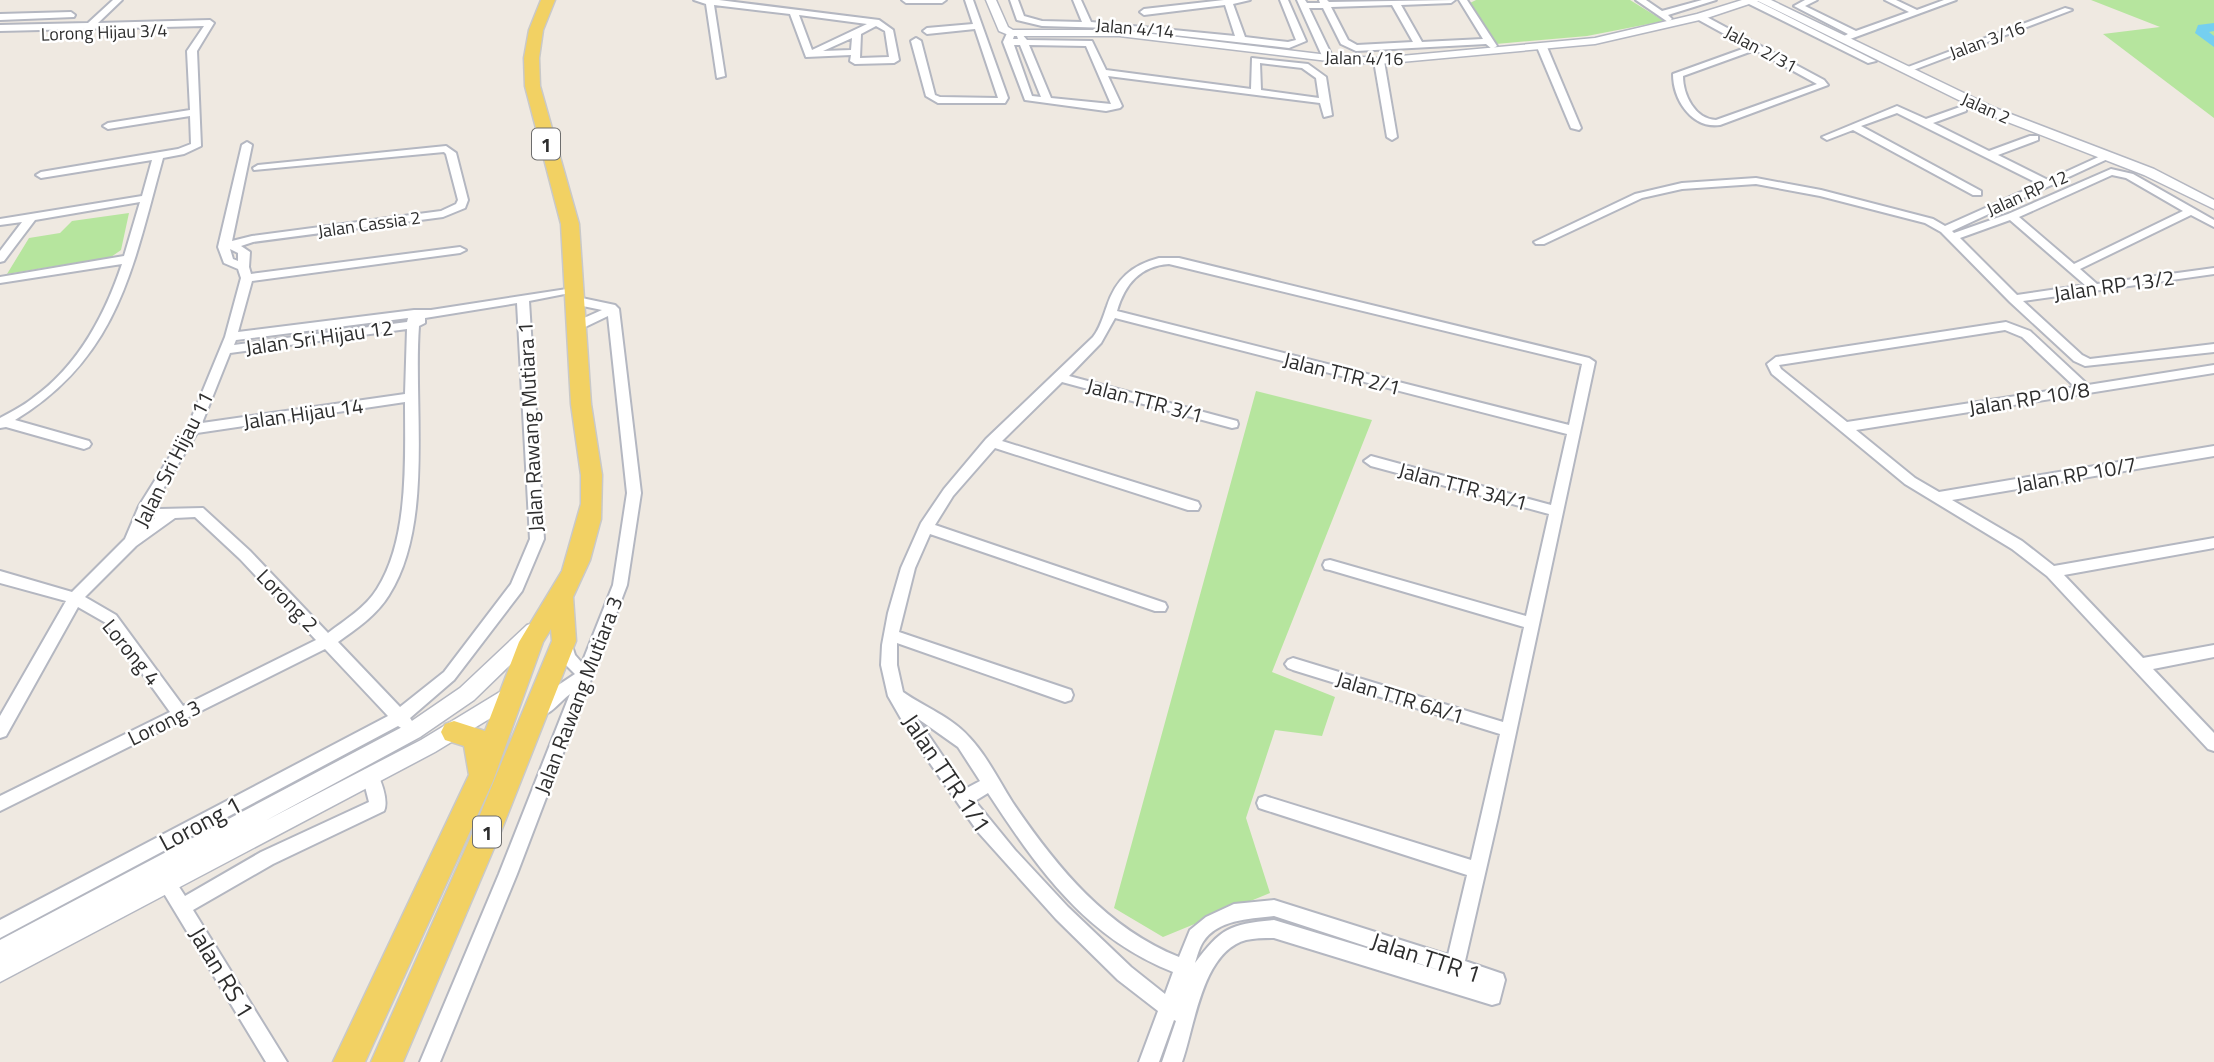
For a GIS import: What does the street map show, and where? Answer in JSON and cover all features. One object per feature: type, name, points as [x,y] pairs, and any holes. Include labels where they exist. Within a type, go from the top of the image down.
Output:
[{"type":"main road","name":"1","points":[[387,1062],[534,718],[557,620],[590,519],[594,483],[584,432],[577,295],[569,222],[532,88],[531,43],[537,20],[548,0]]},
{"type":"main road","points":[[510,696],[534,668],[557,620]]},
{"type":"main road","name":"1","points":[[349,1062],[480,781],[510,696]]},
{"type":"main road","points":[[454,732],[470,734],[478,743],[480,781]]},
{"type":"street","points":[[91,25],[118,0]]},
{"type":"street","points":[[698,0],[710,4],[876,22],[889,30],[894,60],[855,61],[856,33]]},
{"type":"street","points":[[906,0],[942,0]]},
{"type":"street","points":[[916,41],[931,96],[938,100],[996,103],[1003,98],[969,0]]},
{"type":"street","points":[[991,0],[1003,29],[1016,38],[1048,102]]},
{"type":"street","name":"Jalan 4/14","points":[[1014,0],[1020,19],[1038,25],[1087,23],[1289,45],[1301,41],[1284,0]]},
{"type":"street","points":[[1077,0],[1087,23]]},
{"type":"street","points":[[1138,0],[1154,31]]},
{"type":"street","points":[[1144,12],[1246,0]]},
{"type":"street","points":[[1328,58],[1303,3],[1451,0]]},
{"type":"street","points":[[1463,0],[1492,46]]},
{"type":"street","points":[[1640,0],[1674,24]]},
{"type":"street","points":[[1661,14],[1710,0]]},
{"type":"street","points":[[1751,0],[1871,61]]},
{"type":"street","name":"Jalan 4/16","points":[[1016,38],[1154,31],[1328,58],[1379,61],[1492,46],[1542,47],[1595,41],[1674,24],[1751,0]]},
{"type":"street","name":"Jalan 2","points":[[1763,0],[1991,111],[2150,172],[2214,205]]},
{"type":"street","points":[[1813,0],[1798,6],[1855,34]]},
{"type":"street","points":[[1889,0],[1917,13]]},
{"type":"street","points":[[1842,39],[1952,0]]},
{"type":"street","points":[[1227,2],[1241,39]]},
{"type":"street","points":[[1395,2],[1419,44]]},
{"type":"street","points":[[1325,3],[1344,42],[1349,46],[1492,46]]},
{"type":"street","points":[[710,4],[720,76]]},
{"type":"street","name":"Jalan 3/16","points":[[1905,70],[2068,10]]},
{"type":"street","points":[[794,13],[809,55]]},
{"type":"street","points":[[0,17],[71,15]]},
{"type":"street","name":"Jalan 2/31","points":[[1700,17],[1756,47],[1821,82],[1823,86],[1708,125],[1695,115],[1678,85],[1678,74],[1756,47]]},
{"type":"street","points":[[0,28],[49,30],[91,25],[208,21],[208,28],[192,51],[197,112],[196,146],[158,156],[41,174]]},
{"type":"street","points":[[809,55],[876,22]]},
{"type":"street","points":[[927,31],[978,26]]},
{"type":"street","name":"Lorong Hijau 3/4","points":[[0,36],[49,30],[208,28]]},
{"type":"street","points":[[1016,38],[1087,42],[1105,73],[1118,104],[1105,108],[1028,98],[1016,38]]},
{"type":"street","points":[[1542,47],[1576,128]]},
{"type":"street","points":[[809,55],[855,52]]},
{"type":"street","points":[[1256,92],[1253,63],[1262,59],[1305,66],[1318,72],[1327,116]]},
{"type":"street","points":[[1379,61],[1392,137]]},
{"type":"street","points":[[1105,73],[1324,101]]},
{"type":"street","points":[[1827,137],[1897,108],[2048,184]]},
{"type":"street","points":[[1926,123],[1963,109]]},
{"type":"street","points":[[108,125],[197,112]]},
{"type":"street","points":[[1853,127],[1978,193]]},
{"type":"street","points":[[1988,155],[2034,138]]},
{"type":"street","points":[[247,145],[227,248],[245,272],[460,250]]},
{"type":"street","name":"Jalan Cassia 2","points":[[227,248],[275,237],[443,214],[461,206],[463,200],[452,153],[446,149],[258,168]]},
{"type":"street","points":[[2,423],[43,397],[85,358],[105,323],[130,259],[158,156]]},
{"type":"street","name":"Jalan RP 12","points":[[1949,233],[2109,156]]},
{"type":"street","points":[[1949,233],[2012,216],[2112,172],[2129,176],[2214,224]]},
{"type":"street","points":[[1540,242],[1639,196],[1682,186],[1756,181],[1903,214],[1949,233],[2014,299],[2078,358],[2089,363],[2214,348]]},
{"type":"street","points":[[0,222],[146,198]]},
{"type":"street","points":[[2073,269],[2191,211]]},
{"type":"street","points":[[2012,216],[2095,288]]},
{"type":"street","points":[[0,259],[31,217]]},
{"type":"street","points":[[227,248],[244,252],[275,237]]},
{"type":"street","name":"Jalan Sri Hijau 11","points":[[131,542],[146,506],[193,429],[225,350],[245,272],[244,252]]},
{"type":"street","points":[[0,280],[130,259]]},
{"type":"street","points":[[896,696],[887,670],[891,635],[899,594],[926,527],[955,480],[1104,331],[1122,285],[1149,261],[1164,259],[1589,362],[1478,870],[1454,967]]},
{"type":"street","name":"Jalan RP 13/2","points":[[2014,299],[2214,271]]},
{"type":"street","points":[[413,319],[523,299],[577,295],[613,309]]},
{"type":"street","name":"Jalan Rawang Mutiara 1","points":[[406,724],[449,676],[517,587],[537,540],[523,299]]},
{"type":"street","points":[[579,325],[613,309]]},
{"type":"street","name":"Jalan Rawang Mutiara 3","points":[[429,1062],[587,674],[620,585],[634,493],[613,309]]},
{"type":"street","name":"Jalan TTR 2/1","points":[[1111,313],[1574,431]]},
{"type":"street","name":"Jalan Sri Hijau 12","points":[[230,337],[413,319]]},
{"type":"street","name":"Jalan Sri Hijau 12","points":[[225,350],[413,319]]},
{"type":"street","name":"Lorong 3","points":[[0,804],[328,641],[360,618],[385,590],[405,528],[413,397],[413,319]]},
{"type":"street","points":[[2085,389],[2026,334],[2006,326],[1776,361],[1773,364],[1776,371],[1910,481],[2017,545],[2052,572],[2214,744]]},
{"type":"street","name":"Jalan RP 10/8","points":[[1844,427],[2214,369]]},
{"type":"street","name":"Jalan TTR 3/1","points":[[1059,377],[1231,424]]},
{"type":"street","name":"Jalan Hijau 14","points":[[193,429],[413,397]]},
{"type":"street","points":[[2,423],[84,444]]},
{"type":"street","points":[[991,442],[1194,506]]},
{"type":"street","name":"Jalan RP 10/7","points":[[1939,498],[2214,451]]},
{"type":"street","name":"Jalan TTR 3A/1","points":[[1371,461],[1556,511]]},
{"type":"street","name":"Lorong 2","points":[[146,506],[158,514],[198,512],[245,555],[406,724]]},
{"type":"street","name":"Jalan Sri Hijau 11","points":[[0,731],[75,598],[131,542],[170,515]]},
{"type":"street","points":[[926,527],[1160,607]]},
{"type":"street","points":[[2052,572],[2214,543]]},
{"type":"street","points":[[1330,565],[1530,623]]},
{"type":"street","name":"Lorong 4","points":[[0,577],[75,598],[111,619],[180,714]]},
{"type":"street","points":[[0,952],[406,724],[467,694],[557,620],[566,656],[574,666],[587,674],[551,699],[534,718]]},
{"type":"street","points":[[891,635],[1065,695]]},
{"type":"street","points":[[2141,665],[2214,651]]},
{"type":"street","name":"Jalan TTR 6A/1","points":[[1293,664],[1508,730]]},
{"type":"street","points":[[0,971],[454,732],[510,696]]},
{"type":"street","name":"Jalan TTR 1/1","points":[[896,696],[918,713],[948,726],[964,742],[1055,872],[1087,908],[1136,948],[1190,970]]},
{"type":"street","name":"Jalan TTR 1/1","points":[[896,696],[920,738],[990,837],[1142,991],[1168,1008],[1187,1016]]},
{"type":"street","points":[[406,724],[454,732]]},
{"type":"street","points":[[397,762],[406,724]]},
{"type":"street","name":"Lorong 1","points":[[0,929],[406,724]]},
{"type":"street","points":[[182,907],[267,858],[377,806],[370,775]]},
{"type":"street","points":[[963,799],[992,783]]},
{"type":"street","points":[[1265,803],[1478,870]]},
{"type":"street","name":"Jalan RS 1","points":[[166,882],[277,1062]]},
{"type":"street","points":[[1073,924],[1087,908]]},
{"type":"street","name":"Jalan TTR 1","points":[[1149,1062],[1168,1008],[1190,970],[1223,940],[1255,929],[1274,929],[1492,996],[1496,980],[1274,908],[1234,912],[1212,923],[1196,936],[1190,970],[1187,1016],[1172,1062]]},
{"type":"green space","points":[[1476,0],[1630,0],[1664,21],[1587,36],[1496,44],[1468,4]]},
{"type":"green space","points":[[2091,0],[2214,0],[2214,118],[2103,34],[2160,27]]},
{"type":"green space","points":[[129,213],[121,250],[111,257],[7,274],[29,238],[60,233],[72,221]]},
{"type":"green space","points":[[1256,391],[1372,420],[1272,672],[1335,697],[1322,736],[1275,730],[1246,818],[1270,893],[1163,937],[1114,908]]},
{"type":"waterway","points":[[2214,27],[2203,28],[2202,33],[2214,43]]}]
